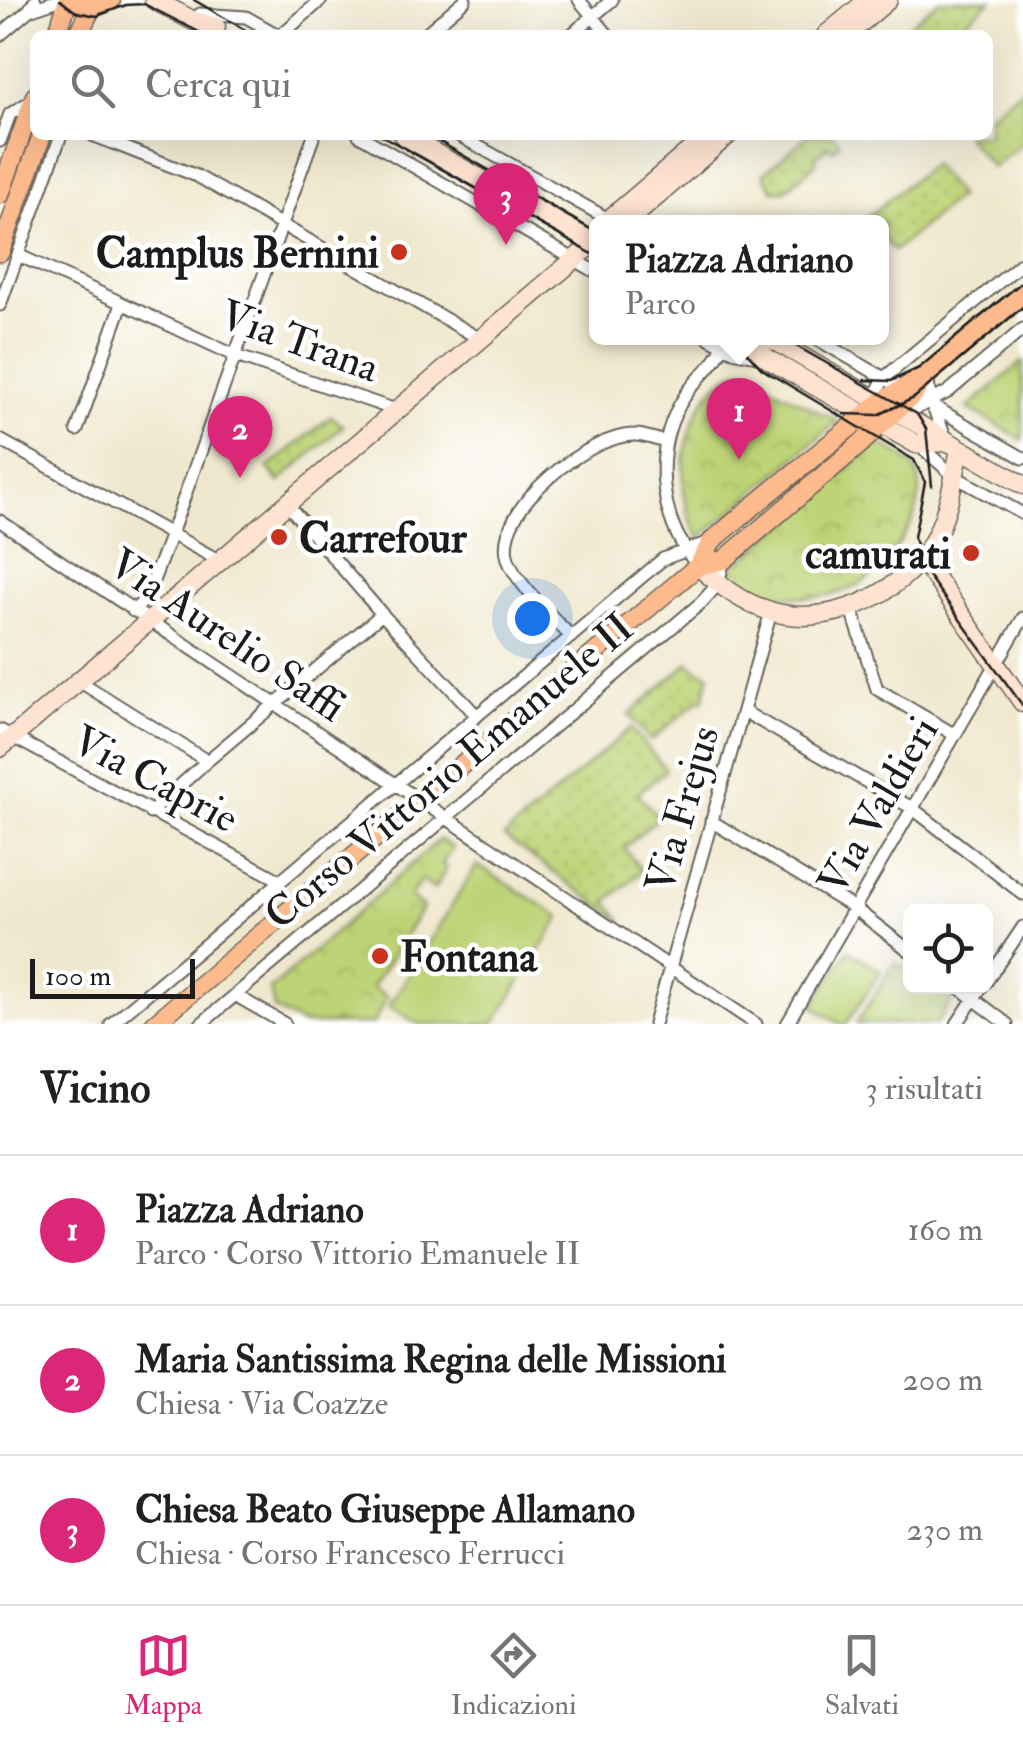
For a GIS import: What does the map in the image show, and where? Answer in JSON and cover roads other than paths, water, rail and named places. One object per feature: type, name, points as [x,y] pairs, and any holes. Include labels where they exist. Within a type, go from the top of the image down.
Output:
[{"type":"main road","points":[[59,30],[70,0],[102,2]]},
{"type":"main road","points":[[82,30],[102,2]]},
{"type":"main road","points":[[0,194],[30,109]]},
{"type":"main road","points":[[9,254],[41,140]]},
{"type":"main road","name":"Corso Vittorio Emanuele II","points":[[154,1024],[698,566],[712,541],[883,411],[916,395],[927,374],[1023,293]]},
{"type":"main road","name":"Corso Vittorio Emanuele II","points":[[698,566],[724,560],[883,411]]},
{"type":"street","points":[[0,35],[28,6],[59,0]]},
{"type":"street","points":[[154,0],[195,22],[220,30]]},
{"type":"street","points":[[178,0],[195,22]]},
{"type":"street","points":[[285,30],[321,0]]},
{"type":"street","points":[[430,30],[465,0]]},
{"type":"street","points":[[578,0],[604,30]]},
{"type":"street","points":[[576,30],[612,0]]},
{"type":"street","points":[[832,30],[858,8],[888,0]]},
{"type":"street","points":[[195,22],[246,17],[270,30]]},
{"type":"street","points":[[0,140],[10,114],[30,101]]},
{"type":"street","points":[[0,305],[9,254],[59,140]]},
{"type":"street","points":[[105,140],[197,176],[480,339]]},
{"type":"street","points":[[140,616],[312,140]]},
{"type":"street","points":[[368,140],[589,267]]},
{"type":"street","points":[[414,140],[589,223]]},
{"type":"street","points":[[466,140],[589,221]]},
{"type":"street","points":[[622,215],[701,142]]},
{"type":"street","points":[[4,738],[78,681],[140,616],[220,560],[589,245]]},
{"type":"street","name":"Via Trana","points":[[9,254],[236,356],[396,410]]},
{"type":"street","name":"Corso Vittorio Emanuele II","points":[[883,411],[884,378],[1023,262]]},
{"type":"street","points":[[77,430],[122,304]]},
{"type":"street","name":"Corso Vittorio Emanuele II","points":[[916,395],[1023,328]]},
{"type":"street","points":[[752,345],[768,359]]},
{"type":"street","points":[[781,345],[883,411],[954,476],[1023,514]]},
{"type":"street","points":[[826,345],[1023,458]]},
{"type":"street","points":[[916,395],[954,446],[954,476],[940,528],[922,559],[892,587],[851,607],[796,616],[771,612],[718,584],[684,550],[666,500],[666,442],[682,400],[723,346],[768,359],[883,411],[954,446],[1023,486]]},
{"type":"street","points":[[916,395],[927,374]]},
{"type":"street","points":[[571,637],[508,560],[506,541],[510,524],[527,498],[576,457],[603,443],[634,435],[666,442]]},
{"type":"street","points":[[0,440],[220,560]]},
{"type":"street","points":[[918,445],[954,446]]},
{"type":"street","points":[[286,503],[477,716]]},
{"type":"street","name":"Via Aurelio Saffi","points":[[0,520],[756,1024]]},
{"type":"street","name":"Corso Vittorio Emanuele II","points":[[111,1024],[663,559],[712,541]]},
{"type":"street","points":[[922,559],[1023,702]]},
{"type":"street","points":[[718,584],[724,560]]},
{"type":"street","name":"Corso Vittorio Emanuele II","points":[[201,1024],[702,602],[718,584]]},
{"type":"street","points":[[851,607],[877,689],[955,735]]},
{"type":"street","name":"Via Frejus","points":[[654,1024],[771,612]]},
{"type":"street","points":[[150,813],[382,614]]},
{"type":"street","name":"Via Valdieri","points":[[786,1024],[1023,618]]},
{"type":"street","points":[[78,681],[207,761]]},
{"type":"street","points":[[743,710],[912,808],[1023,894]]},
{"type":"street","name":"Via Caprie","points":[[4,738],[281,881]]},
{"type":"street","points":[[712,822],[854,908],[903,946]]},
{"type":"street","points":[[993,971],[1023,927]]},
{"type":"street","points":[[966,994],[1008,1024]]},
{"type":"street","points":[[957,1024],[977,994]]},
{"type":"street","points":[[235,995],[285,1024]]},
{"type":"tram line","points":[[60,0],[76,12],[97,16],[126,5],[144,4],[195,30]]},
{"type":"tram line","points":[[194,0],[245,30]]},
{"type":"tram line","points":[[390,140],[589,252]]},
{"type":"tram line","points":[[437,140],[589,228]]},
{"type":"tram line","points":[[864,380],[891,381],[919,368],[1023,281]]},
{"type":"tram line","points":[[844,414],[878,415],[914,398],[1023,307]]},
{"type":"tram line","points":[[740,345],[762,369],[914,460],[925,482],[914,537],[921,566],[1023,706]]},
{"type":"tram line","points":[[794,345],[917,414],[926,429],[932,486]]},
{"type":"place","name":"Chiesa Beato Giuseppe Allamano","points":[[506,245]]},
{"type":"place","name":"Camplus Bernini","points":[[399,252]]},
{"type":"place","name":"Piazza Adriano","points":[[739,460]]},
{"type":"place","name":"Maria Santissima Regina delle Missioni","points":[[240,478]]},
{"type":"place","name":"Carrefour","points":[[279,537]]},
{"type":"place","name":"camurati","points":[[971,553]]},
{"type":"place","name":"Fontana","points":[[380,956]]}]
